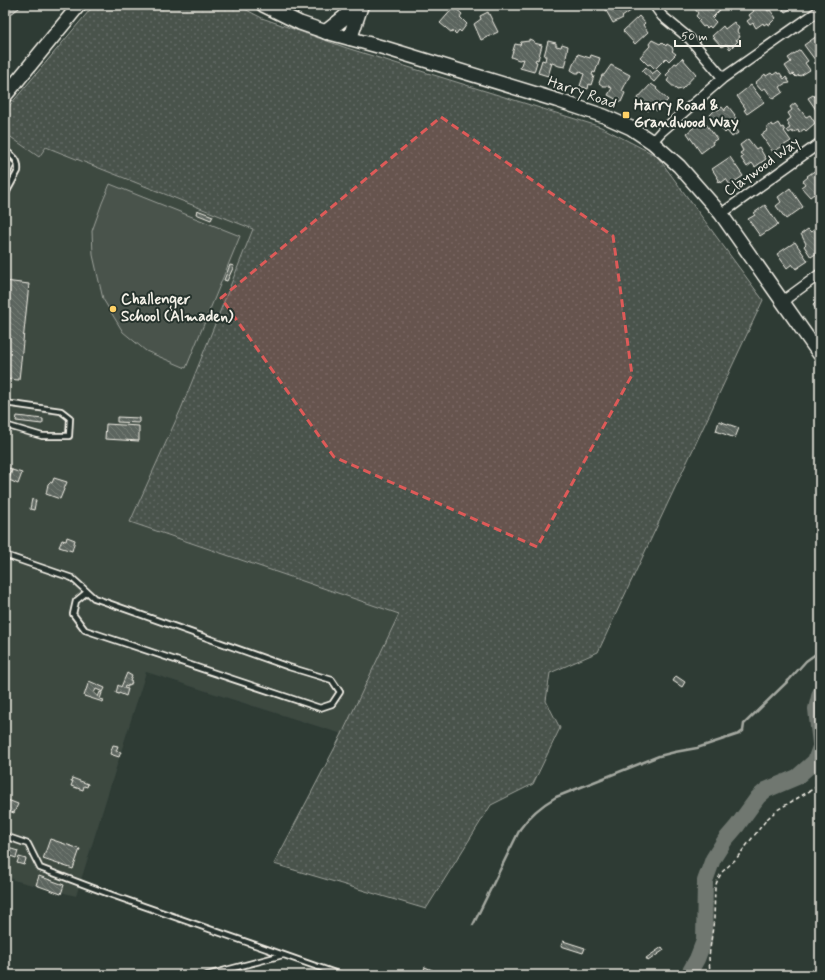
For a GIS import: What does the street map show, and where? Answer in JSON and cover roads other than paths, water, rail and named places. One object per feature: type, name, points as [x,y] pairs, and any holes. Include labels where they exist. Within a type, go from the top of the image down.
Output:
[{"type":"main road","points":[[326,32],[345,17],[354,5]]},
{"type":"main road","points":[[350,38],[361,5]]},
{"type":"street","points":[[5,96],[79,5]]},
{"type":"street","name":"Harry Road","points":[[263,5],[300,23],[326,32],[556,100],[604,116],[631,128],[652,142],[679,166],[720,214],[820,355]]},
{"type":"street","points":[[654,5],[662,16],[690,39],[723,78]]},
{"type":"street","points":[[652,142],[661,132],[723,78],[820,10]]},
{"type":"street","name":"Claywood Way","points":[[720,214],[820,143]]},
{"type":"street","points":[[782,301],[820,274]]},
{"type":"lane","points":[[5,150],[14,157],[18,171],[5,195]]},
{"type":"lane","points":[[5,159],[11,165],[5,178]]},
{"type":"lane","points":[[5,403],[61,411],[70,418],[68,436],[42,436],[5,425]]},
{"type":"lane","points":[[5,555],[72,578],[94,598],[289,667],[332,680],[340,692],[332,704],[320,708],[85,630],[73,614],[76,601],[87,592]]},
{"type":"lane","points":[[5,836],[28,844],[40,868],[112,895],[341,975]]},
{"type":"lane","points":[[207,975],[284,955]]},
{"type":"waterway","points":[[473,925],[520,829],[541,807],[556,797],[659,756],[697,748],[739,734],[743,731],[744,724],[789,680],[806,661],[820,651]]},
{"type":"waterway","points":[[820,693],[816,709],[820,744]]},
{"type":"waterway","points":[[688,975],[697,959],[704,941],[705,881],[713,859],[725,840],[758,797],[766,790],[797,777],[815,761],[820,747]]},
{"type":"place","name":"Harry Road & Grandwood Way","points":[[626,115]]},
{"type":"place","name":"Challenger School (Almaden)","points":[[113,309]]}]
